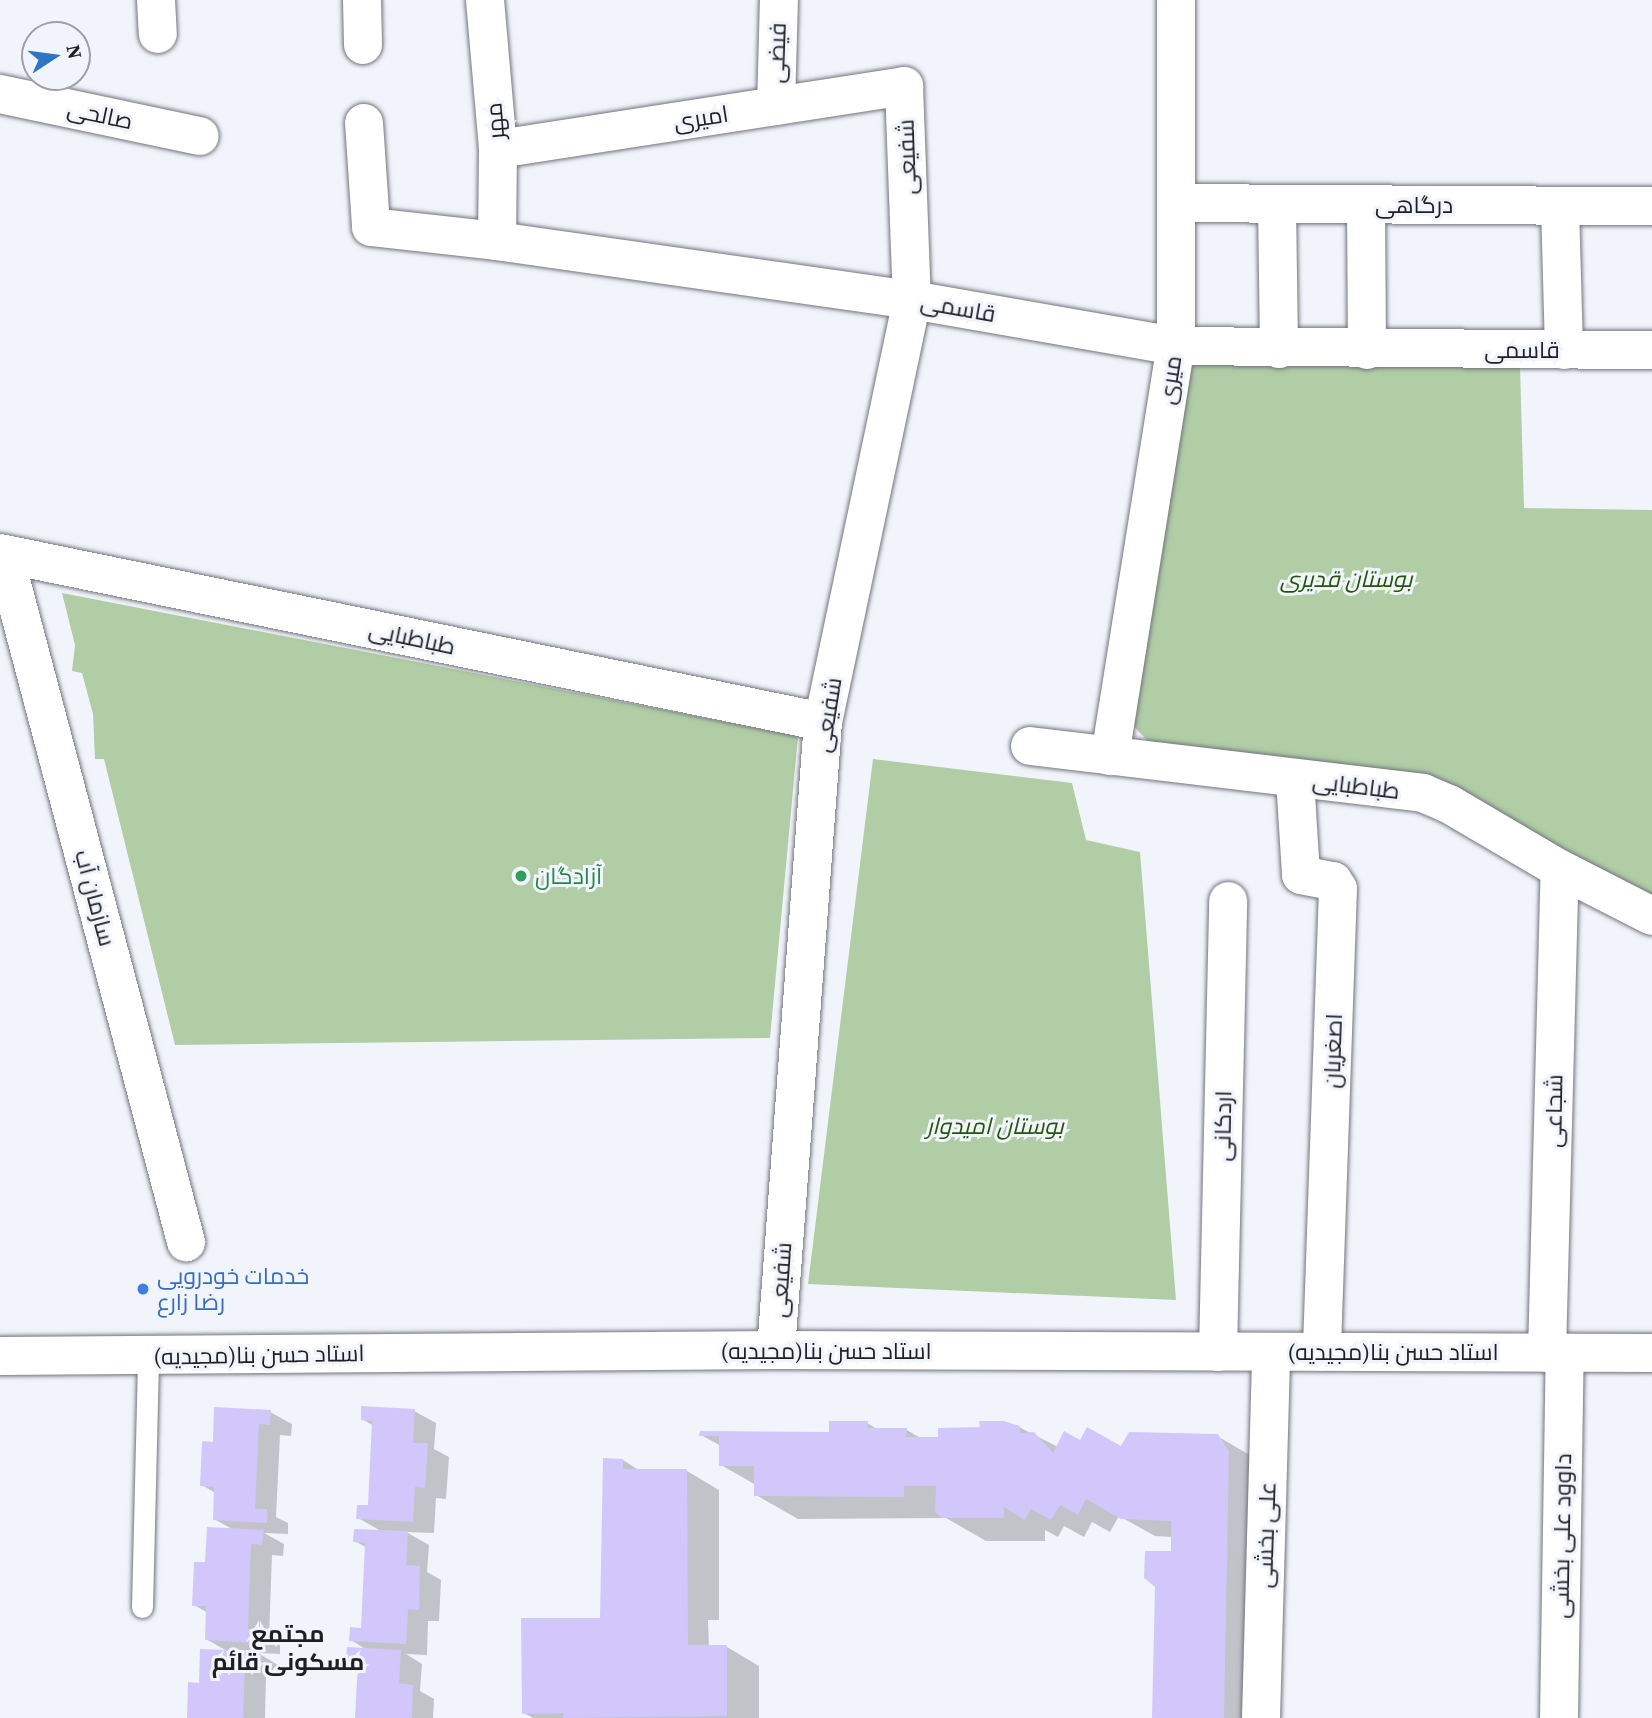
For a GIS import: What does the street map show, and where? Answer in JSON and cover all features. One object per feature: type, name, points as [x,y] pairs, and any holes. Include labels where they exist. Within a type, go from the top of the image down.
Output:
[{"type":"street","points":[[362,0],[363,45]]},
{"type":"street","name":"مهر","points":[[485,0],[498,149],[496,241]]},
{"type":"street","name":"فیضی","points":[[776,106],[779,0]]},
{"type":"street","name":"میری","points":[[1110,756],[1176,346],[1176,0]]},
{"type":"street","name":"امیری","points":[[498,149],[904,86]]},
{"type":"street","name":"شفیعی","points":[[776,1350],[823,722],[912,300],[904,86]]},
{"type":"street","name":"صالحی","points":[[0,94],[200,136]]},
{"type":"street","name":"قاسمی","points":[[364,122],[371,227],[496,241],[912,300],[1176,346],[1367,350],[1652,350]]},
{"type":"street","name":"درگاهی","points":[[1176,203],[1652,206]]},
{"type":"street","points":[[1277,204],[1279,349]]},
{"type":"street","points":[[1366,205],[1367,350]]},
{"type":"street","points":[[1560,206],[1564,350]]},
{"type":"street","name":"طباطبایی","points":[[2,554],[823,722]]},
{"type":"street","name":"سازمان آب","points":[[2,554],[186,1242]]},
{"type":"street","name":"طباطبایی","points":[[1030,746],[1437,797],[1560,869],[1652,916]]},
{"type":"street","name":"اصغریان","points":[[1295,779],[1301,875],[1333,881],[1338,889],[1322,1352]]},
{"type":"street","name":"شجاعی","points":[[1556,1353],[1560,869]]},
{"type":"street","name":"اردکانی","points":[[1218,1352],[1228,901]]},
{"type":"street","name":"استاد حسن بنا(مجیدیه)","points":[[0,1356],[776,1350],[1652,1353]]},
{"type":"street","name":"علی بخشی","points":[[1261,1718],[1271,1352]]},
{"type":"street","name":"داوود علی بخشی","points":[[1556,1353],[1559,1718]]},
{"type":"lane","points":[[142,1607],[148,1356]]},
{"type":"green space","name":"بوستان قدیری","points":[[1190,357],[1520,366],[1524,508],[1652,510],[1652,899],[1435,783],[1154,748],[1130,722]]},
{"type":"green space","name":"آزادگان","points":[[62,593],[798,736],[770,1038],[175,1045],[104,759],[95,759],[93,714],[82,673],[72,671],[75,645]]},
{"type":"green space","name":"بوستان امیدوار","points":[[873,759],[1072,783],[1086,840],[1140,852],[1176,1300],[808,1284]]},
{"type":"building","points":[[361,1406],[415,1409],[413,1443],[428,1443],[425,1488],[415,1487],[413,1522],[356,1519],[357,1505],[368,1505],[372,1421],[361,1420]]},
{"type":"building","points":[[214,1407],[271,1410],[270,1425],[259,1424],[255,1509],[267,1509],[267,1523],[213,1520],[214,1487],[200,1486],[202,1441],[213,1442]]},
{"type":"building","points":[[829,1421],[868,1421],[867,1428],[907,1428],[906,1437],[938,1437],[938,1428],[980,1427],[979,1421],[1004,1421],[1020,1426],[1020,1433],[1034,1432],[1053,1453],[1064,1431],[1080,1440],[1087,1427],[1121,1446],[1129,1432],[1218,1434],[1229,1451],[1224,1718],[1152,1718],[1155,1587],[1144,1578],[1145,1551],[1171,1551],[1171,1521],[1121,1519],[1086,1499],[1078,1515],[1060,1505],[1051,1520],[1031,1509],[1025,1520],[1004,1507],[1004,1518],[942,1518],[935,1512],[936,1486],[904,1486],[904,1497],[754,1496],[754,1466],[719,1466],[719,1436],[699,1436],[700,1431],[829,1432]]},
{"type":"building","points":[[603,1458],[623,1459],[623,1469],[687,1469],[688,1645],[727,1645],[727,1716],[563,1718],[563,1713],[522,1714],[521,1618],[600,1618]]},
{"type":"building","points":[[207,1527],[264,1530],[262,1545],[251,1544],[248,1629],[259,1629],[259,1643],[205,1640],[206,1606],[192,1606],[194,1562],[205,1562]]},
{"type":"building","points":[[354,1529],[408,1531],[406,1565],[420,1566],[419,1610],[408,1609],[406,1644],[349,1641],[350,1627],[361,1628],[365,1543],[353,1542]]},
{"type":"building","points":[[347,1647],[401,1650],[399,1683],[413,1685],[412,1718],[355,1718],[358,1661],[346,1661]]},
{"type":"building","points":[[200,1649],[258,1651],[256,1666],[245,1665],[243,1718],[187,1718],[188,1682],[199,1683]]},
{"type":"place","name":"آزادگان","points":[[521,876]]},
{"type":"place","name":"خدمات خودرویی رضا زارع","points":[[143,1289]]},
{"type":"district","name":"مجتمع مسکونی قائم","points":[[288,1648]]}]
